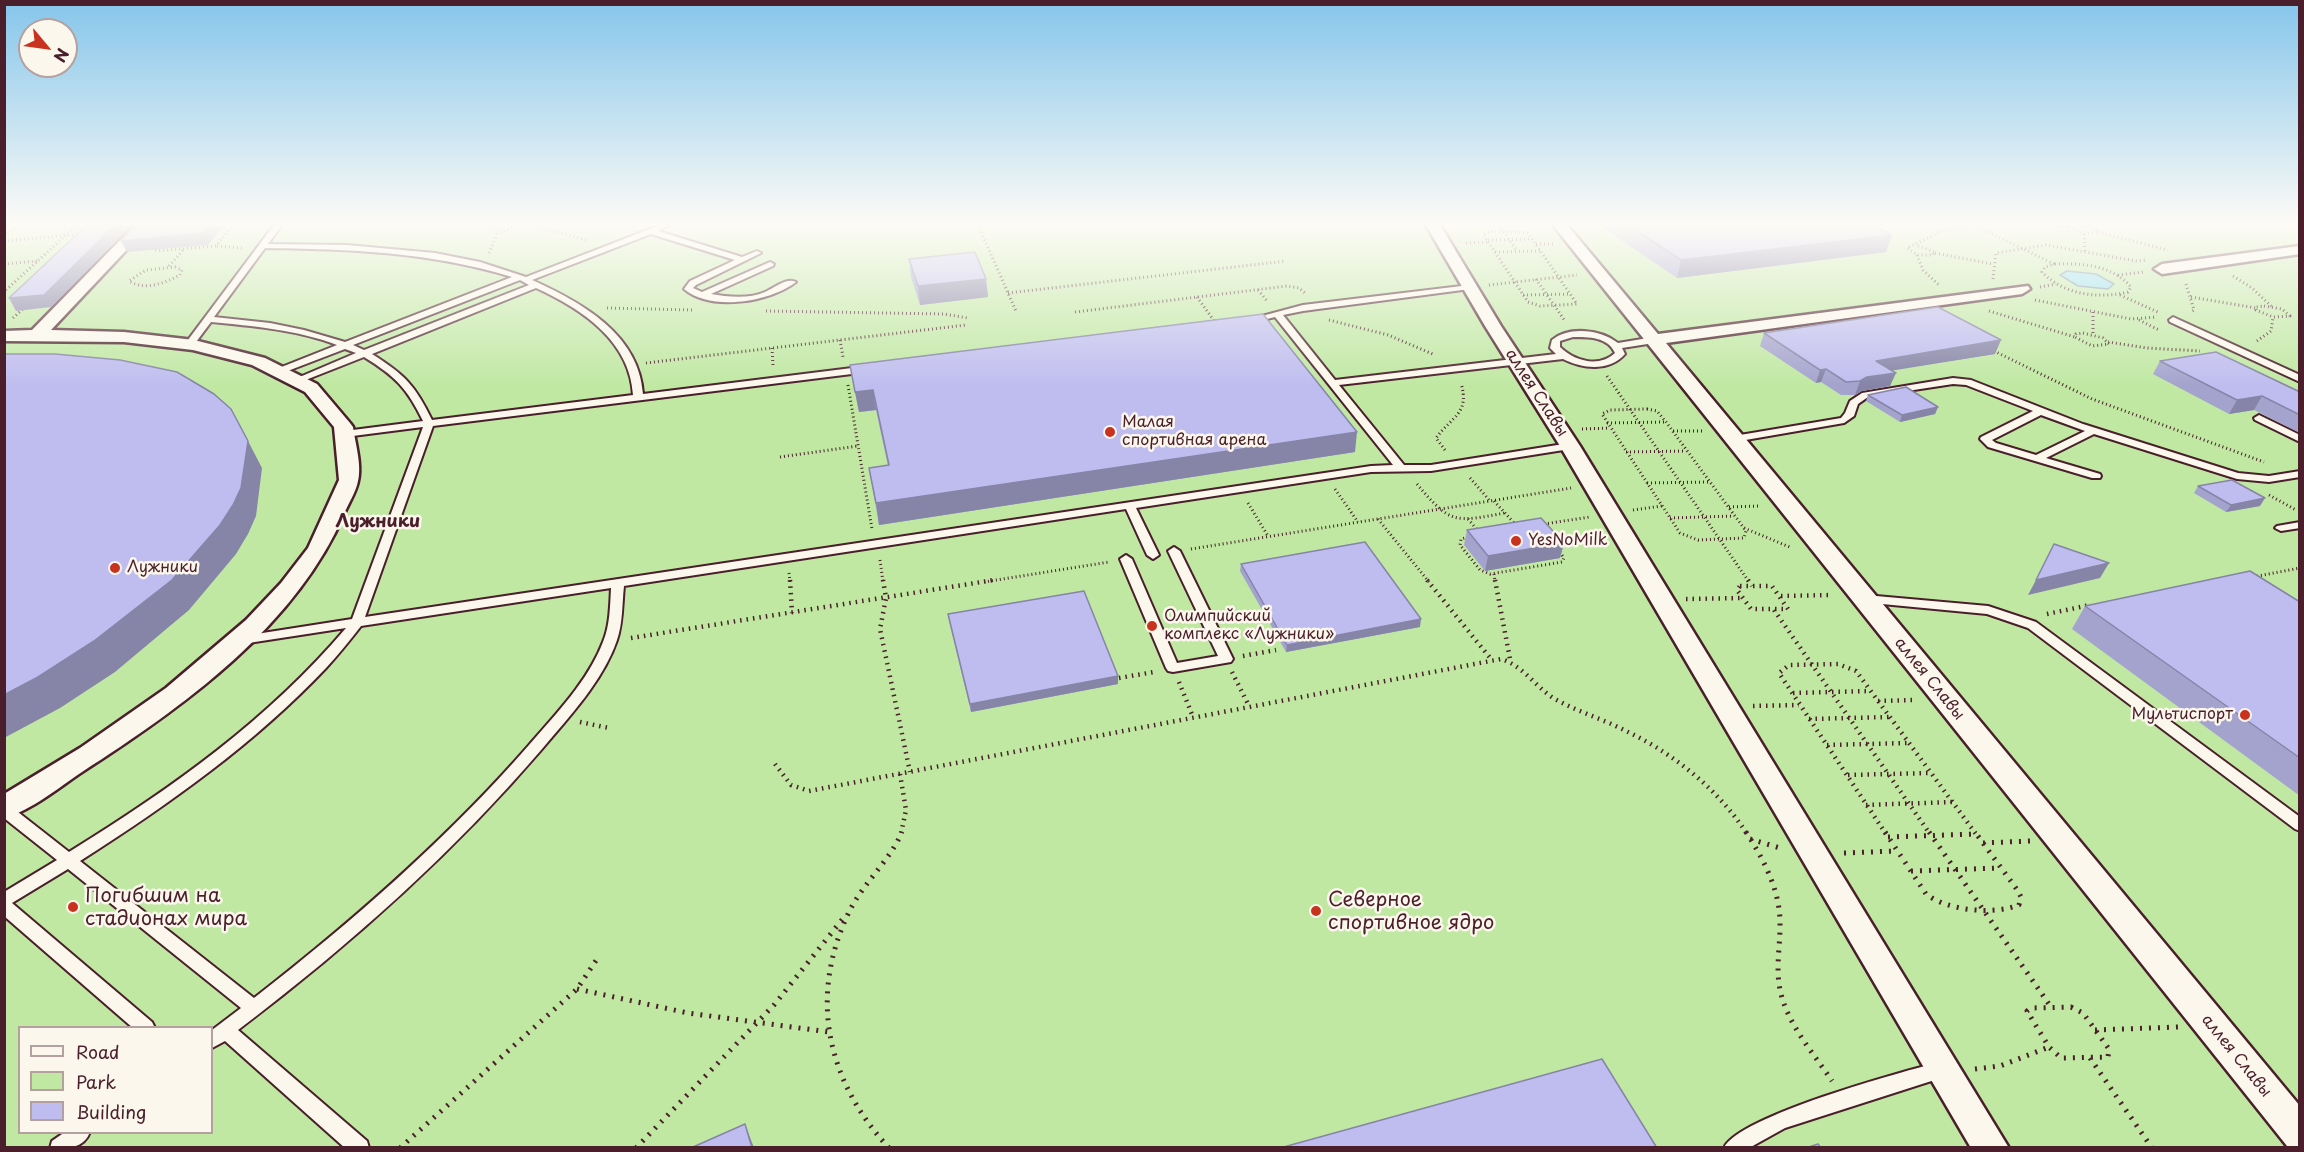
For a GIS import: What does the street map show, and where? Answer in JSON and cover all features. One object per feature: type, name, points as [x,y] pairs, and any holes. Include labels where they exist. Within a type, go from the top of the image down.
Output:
[{"type":"street","points":[[42,329],[90,279]]},
{"type":"street","name":"аллея Славы","points":[[1465,279],[1593,484],[1991,1148]]},
{"type":"street","name":"аллея Славы","points":[[1604,279],[2300,1134]]},
{"type":"street","points":[[1654,340],[2019,290]]},
{"type":"street","points":[[4,336],[42,329],[190,344],[231,352],[282,370],[300,379],[330,405],[345,434],[348,458],[347,478],[334,519],[297,576],[236,641],[186,684],[121,734],[4,808]]},
{"type":"lane","points":[[190,344],[238,279]]},
{"type":"lane","points":[[282,370],[522,279],[579,307],[604,327],[633,364],[638,377],[638,398]]},
{"type":"lane","points":[[706,279],[688,288],[689,291],[704,295],[755,297],[792,282]]},
{"type":"lane","points":[[704,295],[739,279]]},
{"type":"lane","points":[[300,379],[536,285]]},
{"type":"lane","points":[[1217,325],[1303,308],[1470,287]]},
{"type":"lane","points":[[1277,314],[1403,468]]},
{"type":"lane","points":[[2169,318],[2300,379]]},
{"type":"lane","points":[[4,900],[69,861],[147,809],[261,721],[324,662],[357,623],[429,424],[421,402],[408,386],[385,366],[345,345],[286,329],[208,319]]},
{"type":"lane","points":[[1563,356],[1554,344],[1566,335],[1598,337],[1616,346],[1654,340]]},
{"type":"lane","points":[[1333,383],[1563,356],[1579,362],[1598,363],[1618,358],[1620,354],[1616,346]]},
{"type":"lane","points":[[345,434],[878,368]]},
{"type":"lane","points":[[1734,439],[1840,421],[1847,418],[1853,403],[1865,395],[1953,381],[1982,386],[2093,430],[2224,472],[2255,479],[2299,474]]},
{"type":"lane","points":[[2041,411],[1985,439],[1992,445],[2096,476]]},
{"type":"lane","points":[[2259,418],[2300,439]]},
{"type":"lane","points":[[2038,458],[2093,430]]},
{"type":"lane","points":[[236,641],[1378,468],[1436,467],[1570,446]]},
{"type":"lane","points":[[1130,506],[1153,555]]},
{"type":"lane","points":[[2281,528],[2300,525]]},
{"type":"lane","points":[[1126,559],[1173,668],[1226,659],[1174,551]]},
{"type":"lane","points":[[360,1148],[218,1035],[326,950],[412,875],[501,786],[559,718],[601,659],[609,642],[618,583]]},
{"type":"lane","points":[[1862,596],[1971,607],[2020,620],[2041,630],[2300,825]]},
{"type":"lane","points":[[4,808],[254,1008]]},
{"type":"lane","points":[[4,906],[144,1026]]},
{"type":"lane","points":[[1733,1148],[1761,1129],[1898,1081],[1944,1070]]},
{"type":"lane","points":[[59,1148],[78,1134]]},
{"type":"path","points":[[5,290],[18,279]]},
{"type":"path","points":[[131,279],[129,280],[133,284],[154,284],[171,279]]},
{"type":"path","points":[[1002,279],[1016,311]]},
{"type":"path","points":[[1008,293],[1132,279]]},
{"type":"path","points":[[1513,279],[1523,295],[1533,305],[1577,304],[1560,279]]},
{"type":"path","points":[[1470,287],[1536,279],[1555,306]]},
{"type":"path","points":[[1994,279],[2039,302],[2135,320],[2169,318],[2193,311],[2188,286],[2181,282]]},
{"type":"path","points":[[2050,279],[2057,284],[2089,293],[2120,294],[2128,292],[2131,287],[2122,279]]},
{"type":"path","points":[[5,290],[18,289]]},
{"type":"path","points":[[1523,295],[1572,294]]},
{"type":"path","points":[[2120,294],[2169,318]]},
{"type":"path","points":[[1197,297],[1217,325]]},
{"type":"path","points":[[2191,297],[2256,308],[2272,307],[2290,315],[2287,318],[2273,317],[2256,308]]},
{"type":"path","points":[[22,310],[30,302]]},
{"type":"path","points":[[579,307],[696,310]]},
{"type":"path","points":[[766,311],[944,314],[968,318]]},
{"type":"path","points":[[2093,312],[2093,334]]},
{"type":"path","points":[[633,364],[966,325]]},
{"type":"path","points":[[2079,333],[2093,334],[2103,338],[2109,344],[2092,346],[2075,337],[2079,333]]},
{"type":"path","points":[[1987,347],[2042,375],[2138,416],[2299,474]]},
{"type":"path","points":[[1598,363],[1752,586]]},
{"type":"path","points":[[845,372],[886,598],[880,629],[910,772]]},
{"type":"path","points":[[1629,409],[1654,410],[1666,422],[1735,516],[1746,534],[1744,538],[1720,540],[1687,538],[1680,533],[1602,414],[1605,411],[1629,409]]},
{"type":"path","points":[[1607,423],[1666,422]]},
{"type":"path","points":[[780,457],[858,446]]},
{"type":"path","points":[[1626,452],[1687,451]]},
{"type":"path","points":[[1403,468],[1437,509],[1448,518],[1468,519],[1505,513]]},
{"type":"path","points":[[1326,476],[1358,522]]},
{"type":"path","points":[[2255,479],[2268,495],[2300,512]]},
{"type":"path","points":[[1647,483],[1710,482]]},
{"type":"path","points":[[1174,551],[1593,484]]},
{"type":"path","points":[[1240,489],[1268,536]]},
{"type":"path","points":[[1494,500],[1519,529],[1509,530]]},
{"type":"path","points":[[1536,526],[1610,513]]},
{"type":"path","points":[[1670,518],[1735,516]]},
{"type":"path","points":[[1378,519],[1491,659]]},
{"type":"path","points":[[1468,519],[1481,535],[1464,538],[1459,543],[1480,570],[1494,574],[1562,562],[1564,558],[1556,548]]},
{"type":"path","points":[[1743,528],[1795,549]]},
{"type":"path","points":[[788,558],[792,613]]},
{"type":"path","points":[[609,642],[1126,559]]},
{"type":"path","points":[[2246,578],[2300,568]]},
{"type":"path","points":[[1494,574],[1511,660],[1537,687],[1553,698],[1607,721],[1664,753],[1699,780],[1734,817],[1762,859],[1779,904],[1781,928],[1779,986],[1784,1003],[1844,1100]]},
{"type":"path","points":[[1752,586],[1772,586],[1788,609],[1754,610],[1742,597],[1738,587],[1752,586]]},
{"type":"path","points":[[1781,596],[1862,596]]},
{"type":"path","points":[[1662,600],[1742,597]]},
{"type":"path","points":[[2020,620],[2102,603]]},
{"type":"path","points":[[1774,610],[2051,1007]]},
{"type":"path","points":[[1249,706],[1226,659],[1276,650]]},
{"type":"path","points":[[775,764],[791,786],[809,792],[1491,659],[1511,660]]},
{"type":"path","points":[[1812,664],[1848,666],[1856,671],[2018,891],[2021,901],[2014,907],[1954,909],[1938,905],[1926,894],[1779,674],[1780,670],[1789,665],[1812,664]]},
{"type":"path","points":[[1119,678],[1173,668],[1193,717]]},
{"type":"path","points":[[1792,693],[1870,691]]},
{"type":"path","points":[[1878,701],[1945,699]]},
{"type":"path","points":[[1727,707],[1800,705]]},
{"type":"path","points":[[1809,719],[1889,717]]},
{"type":"path","points":[[559,718],[609,728]]},
{"type":"path","points":[[1827,745],[1909,743]]},
{"type":"path","points":[[1847,776],[1931,773]]},
{"type":"path","points":[[636,1148],[757,1023],[850,911],[878,867],[894,850],[903,832],[906,809],[900,774]]},
{"type":"path","points":[[1866,805],[1952,802]]},
{"type":"path","points":[[1888,837],[1976,834]]},
{"type":"path","points":[[1982,843],[2061,840]]},
{"type":"path","points":[[1911,871],[2001,868]]},
{"type":"path","points":[[850,911],[839,936],[829,980],[829,1032],[836,1063],[851,1099],[867,1124],[890,1148]]},
{"type":"path","points":[[400,1148],[577,989],[599,956]]},
{"type":"path","points":[[577,989],[670,1010],[829,1032]]},
{"type":"path","points":[[2051,1007],[2076,1008],[2095,1030],[2110,1053],[2108,1057],[2061,1058],[2049,1047],[2027,1011],[2031,1008],[2051,1007]]},
{"type":"path","points":[[2095,1030],[2212,1026]]},
{"type":"path","points":[[1944,1070],[2000,1065],[2049,1047]]},
{"type":"path","points":[[2090,1058],[2152,1148]]},
{"type":"green space","name":"Олимпийский комплекс «Лужники»","points":[[5,279],[2299,279],[2299,1147],[5,1148]]},
{"type":"water","points":[[2066,279],[2105,279],[2114,284],[2108,289],[2078,286]]},
{"type":"building","points":[[30,279],[60,279],[44,295],[9,298]]},
{"type":"building","points":[[916,279],[986,279],[918,286]]},
{"type":"building","points":[[1938,307],[2001,340],[1876,361],[1896,373],[1846,382],[1826,369],[1820,370],[1764,333]]},
{"type":"building","name":"Малая спортивная арена","points":[[1263,314],[1357,432],[876,503],[869,468],[889,465],[873,390],[855,392],[850,365]]},
{"type":"building","points":[[2216,352],[2300,392],[2300,415],[2262,396],[2237,400],[2160,361]]},
{"type":"building","name":"Лужники","points":[[4,354],[55,354],[120,360],[177,372],[214,394],[231,409],[248,441],[241,488],[233,505],[220,525],[172,580],[94,641],[38,677],[4,695]]},
{"type":"building","points":[[1906,387],[1938,407],[1902,415],[1868,395]]},
{"type":"building","points":[[2232,480],[2265,498],[2231,505],[2198,486]]},
{"type":"building","points":[[1541,518],[1564,543],[1488,556],[1467,530]]},
{"type":"building","points":[[1365,542],[1421,619],[1287,645],[1241,564]]},
{"type":"building","points":[[2054,544],[2109,563],[2036,580]]},
{"type":"building","name":"Мультиспорт","points":[[2250,571],[2300,602],[2300,758],[2085,606]]},
{"type":"building","points":[[1084,591],[1118,676],[970,704],[948,614]]},
{"type":"building","points":[[1602,1059],[1657,1148],[1280,1148]]},
{"type":"building","points":[[745,1124],[752,1148],[693,1148],[693,1147]]},
{"type":"building","points":[[1818,1144],[1821,1148],[1806,1148]]},
{"type":"place","name":"Малая спортивная арена","points":[[1110,432]]},
{"type":"place","name":"YesNoMilk","points":[[1516,541]]},
{"type":"place","name":"Лужники","points":[[115,568]]},
{"type":"place","name":"Олимпийский комплекс «Лужники»","points":[[1152,626]]},
{"type":"place","name":"Мультиспорт","points":[[2245,715]]},
{"type":"place","name":"Погибшим на стадионах мира","points":[[73,907]]},
{"type":"place","name":"Северное спортивное ядро","points":[[1316,911]]},
{"type":"district","name":"Лужники","points":[[378,522]]}]
